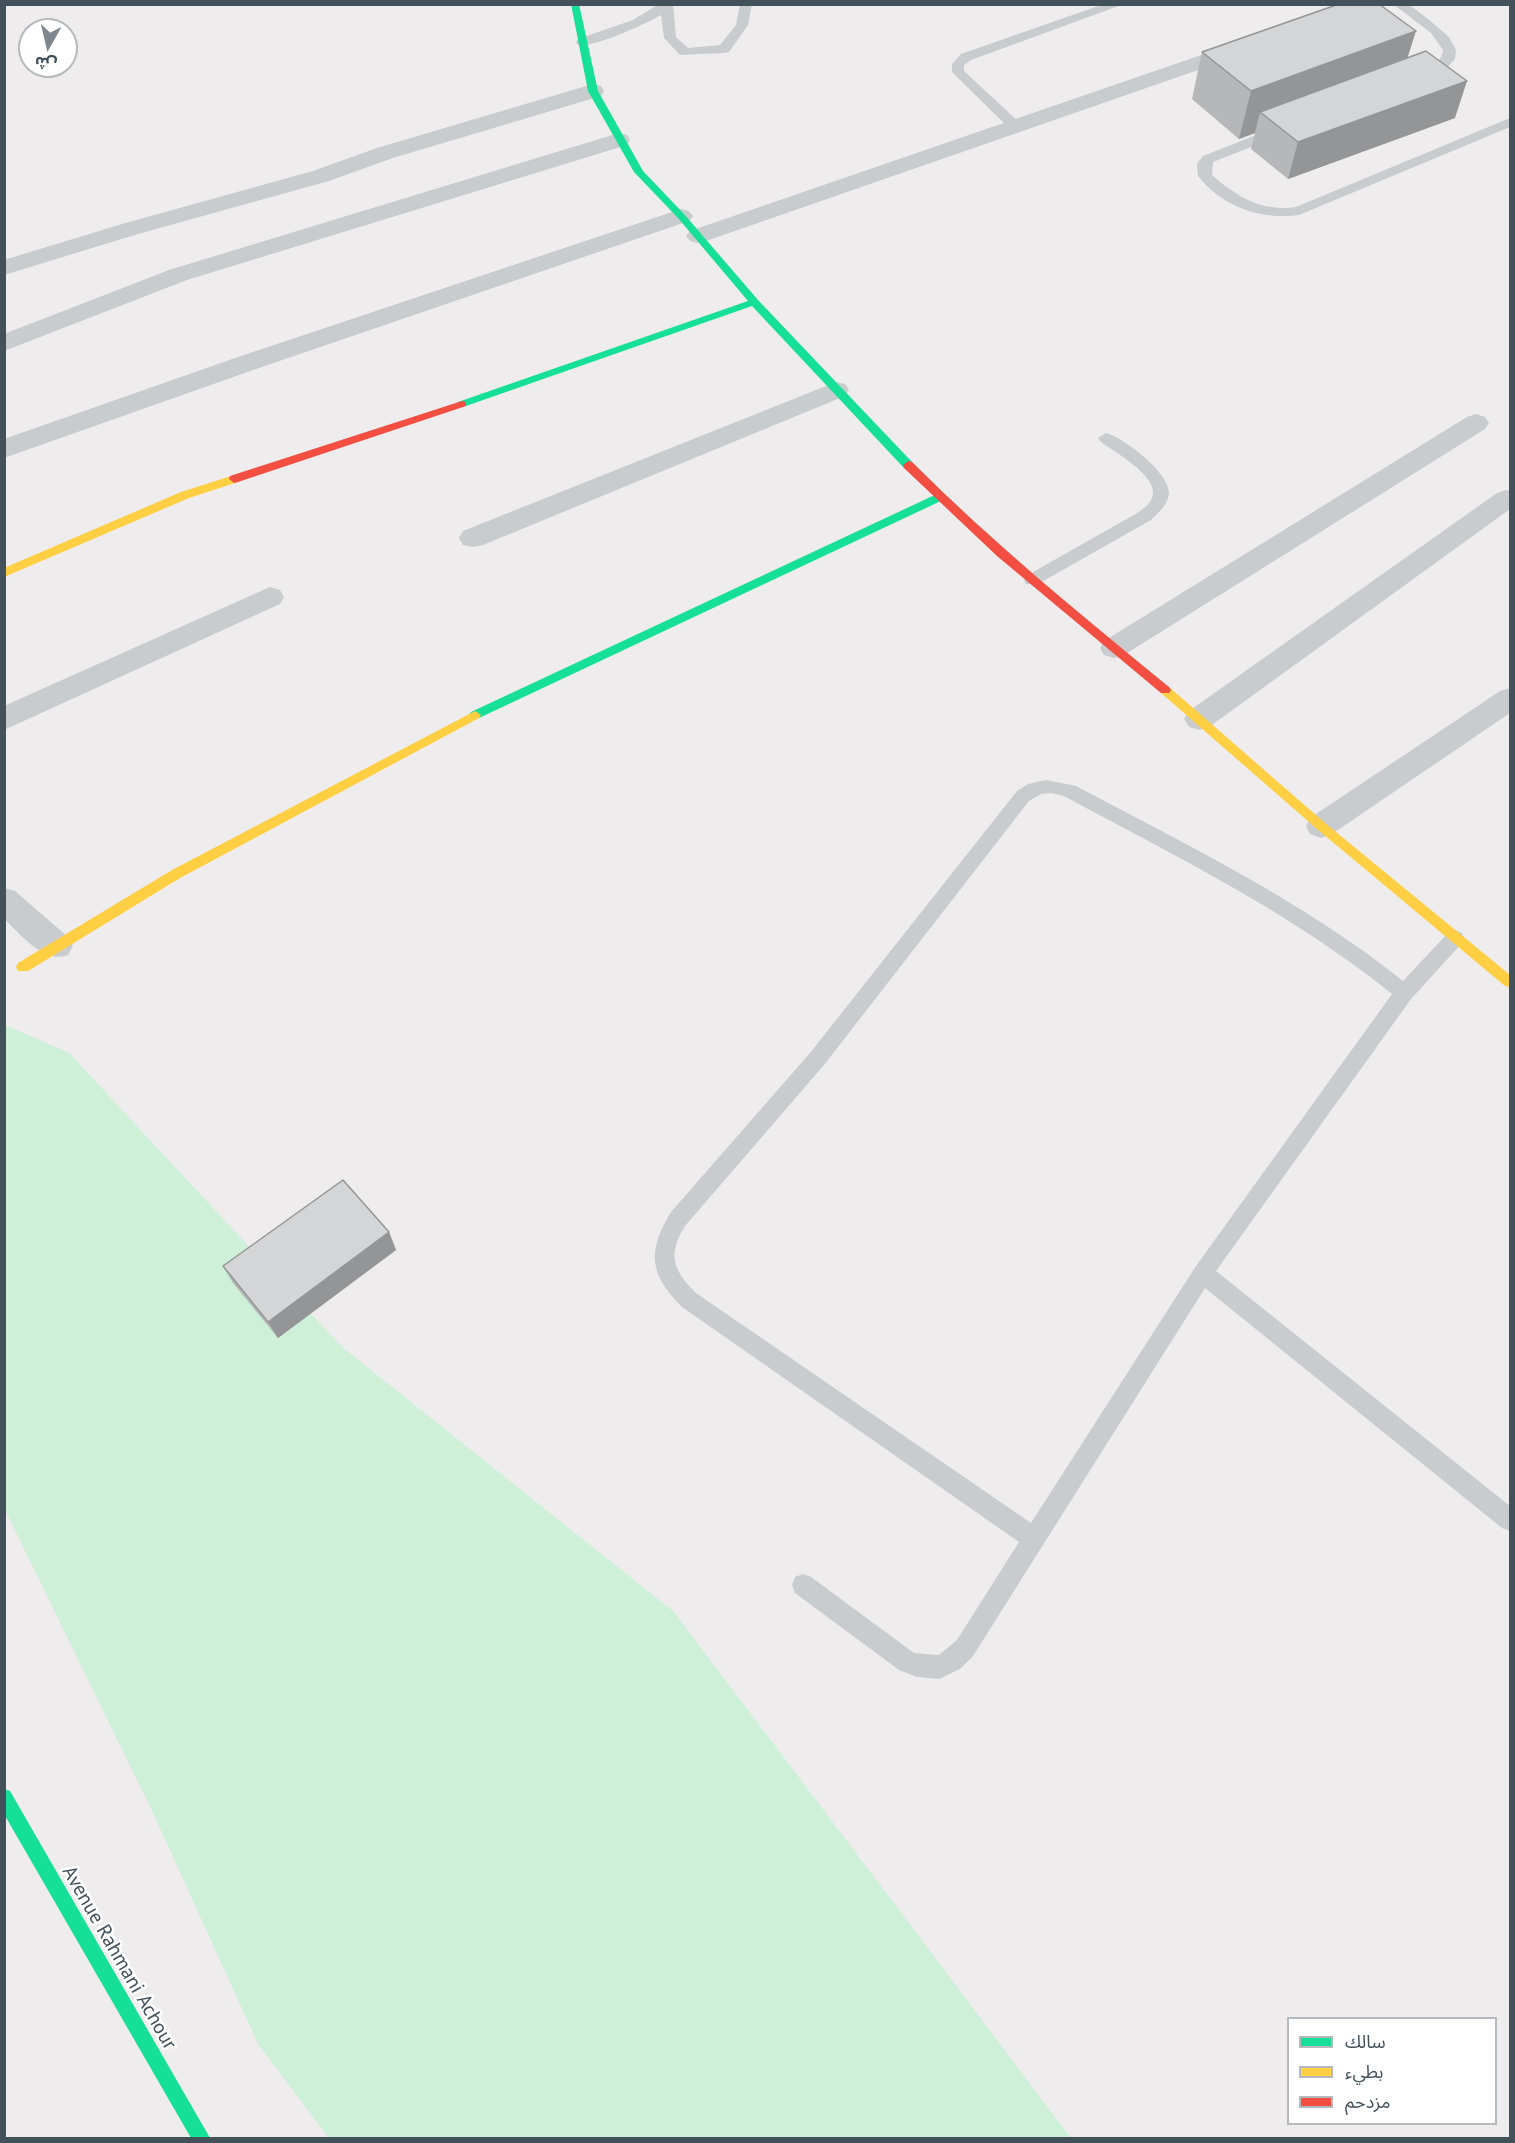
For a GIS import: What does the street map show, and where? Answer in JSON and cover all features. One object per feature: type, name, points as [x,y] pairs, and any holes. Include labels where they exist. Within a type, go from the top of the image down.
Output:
[{"type":"street","points":[[575,4],[593,91],[639,172],[681,216],[754,302],[836,390],[939,497],[1032,580],[1199,719],[1321,826],[1510,982]]},
{"type":"street","points":[[698,236],[1264,40]]},
{"type":"street","points":[[4,267],[321,176],[385,153],[593,91]]},
{"type":"street","points":[[4,343],[178,275],[619,140]]},
{"type":"street","points":[[4,449],[247,363],[681,216]]},
{"type":"street","points":[[4,573],[185,495],[384,430],[754,302]]},
{"type":"street","points":[[472,538],[836,390]]},
{"type":"street","points":[[1114,648],[1476,423]]},
{"type":"street","points":[[23,967],[176,874],[499,702],[939,497]]},
{"type":"street","points":[[1199,719],[1506,499]]},
{"type":"street","points":[[4,719],[270,597]]},
{"type":"street","points":[[1321,826],[1510,699]]},
{"type":"street","points":[[4,900],[57,946]]},
{"type":"street","name":"Avenue Rahmani Achour","points":[[4,1797],[201,2139]]},
{"type":"lane","points":[[582,42],[650,17],[666,5],[670,38],[685,52],[724,49],[742,25],[746,4]]},
{"type":"lane","points":[[1015,126],[958,72],[958,64],[966,57],[982,51],[1118,4]]},
{"type":"lane","points":[[1399,4],[1439,34],[1451,50],[1451,58],[1445,66],[1403,84]]},
{"type":"lane","points":[[1292,126],[1215,155],[1204,164],[1205,176],[1248,208],[1274,214],[1287,214],[1299,211],[1510,122]]},
{"type":"lane","points":[[1032,580],[1145,516],[1159,502],[1161,494],[1156,476],[1106,438]]},
{"type":"lane","points":[[1035,1539],[689,1300],[674,1287],[665,1271],[662,1253],[667,1235],[678,1219],[824,1051],[1023,796],[1032,789],[1044,785],[1058,786],[1070,791],[1283,907],[1346,946],[1404,993]]},
{"type":"lane","points":[[803,1585],[907,1662],[923,1669],[939,1668],[954,1661],[965,1648],[1035,1539],[1203,1273],[1404,993],[1455,938]]},
{"type":"lane","points":[[1203,1273],[1510,1520]]},
{"type":"green space","points":[[5,1025],[69,1053],[342,1347],[674,1612],[1071,2138],[329,2138],[258,2044],[153,1813],[5,1510]]},
{"type":"building","points":[[1339,4],[1379,4],[1416,31],[1251,91],[1202,52]]},
{"type":"building","points":[[1426,51],[1467,81],[1298,142],[1260,112]]},
{"type":"building","points":[[343,1180],[389,1232],[268,1322],[223,1266]]},
{"type":"traffic: fast","points":[[575,4],[593,91],[639,172],[681,216],[754,302],[908,465]]},
{"type":"traffic: fast","points":[[462,404],[754,302]]},
{"type":"traffic: fast","points":[[475,715],[939,497]]},
{"type":"traffic: fast","points":[[4,1797],[201,2138]]},
{"type":"traffic: slow","points":[[4,573],[185,495],[234,479]]},
{"type":"traffic: slow","points":[[1165,690],[1321,826],[1510,982]]},
{"type":"traffic: slow","points":[[23,967],[176,874],[475,715]]},
{"type":"traffic: jam","points":[[234,479],[462,404]]},
{"type":"traffic: jam","points":[[908,465],[969,525],[1165,690]]}]
